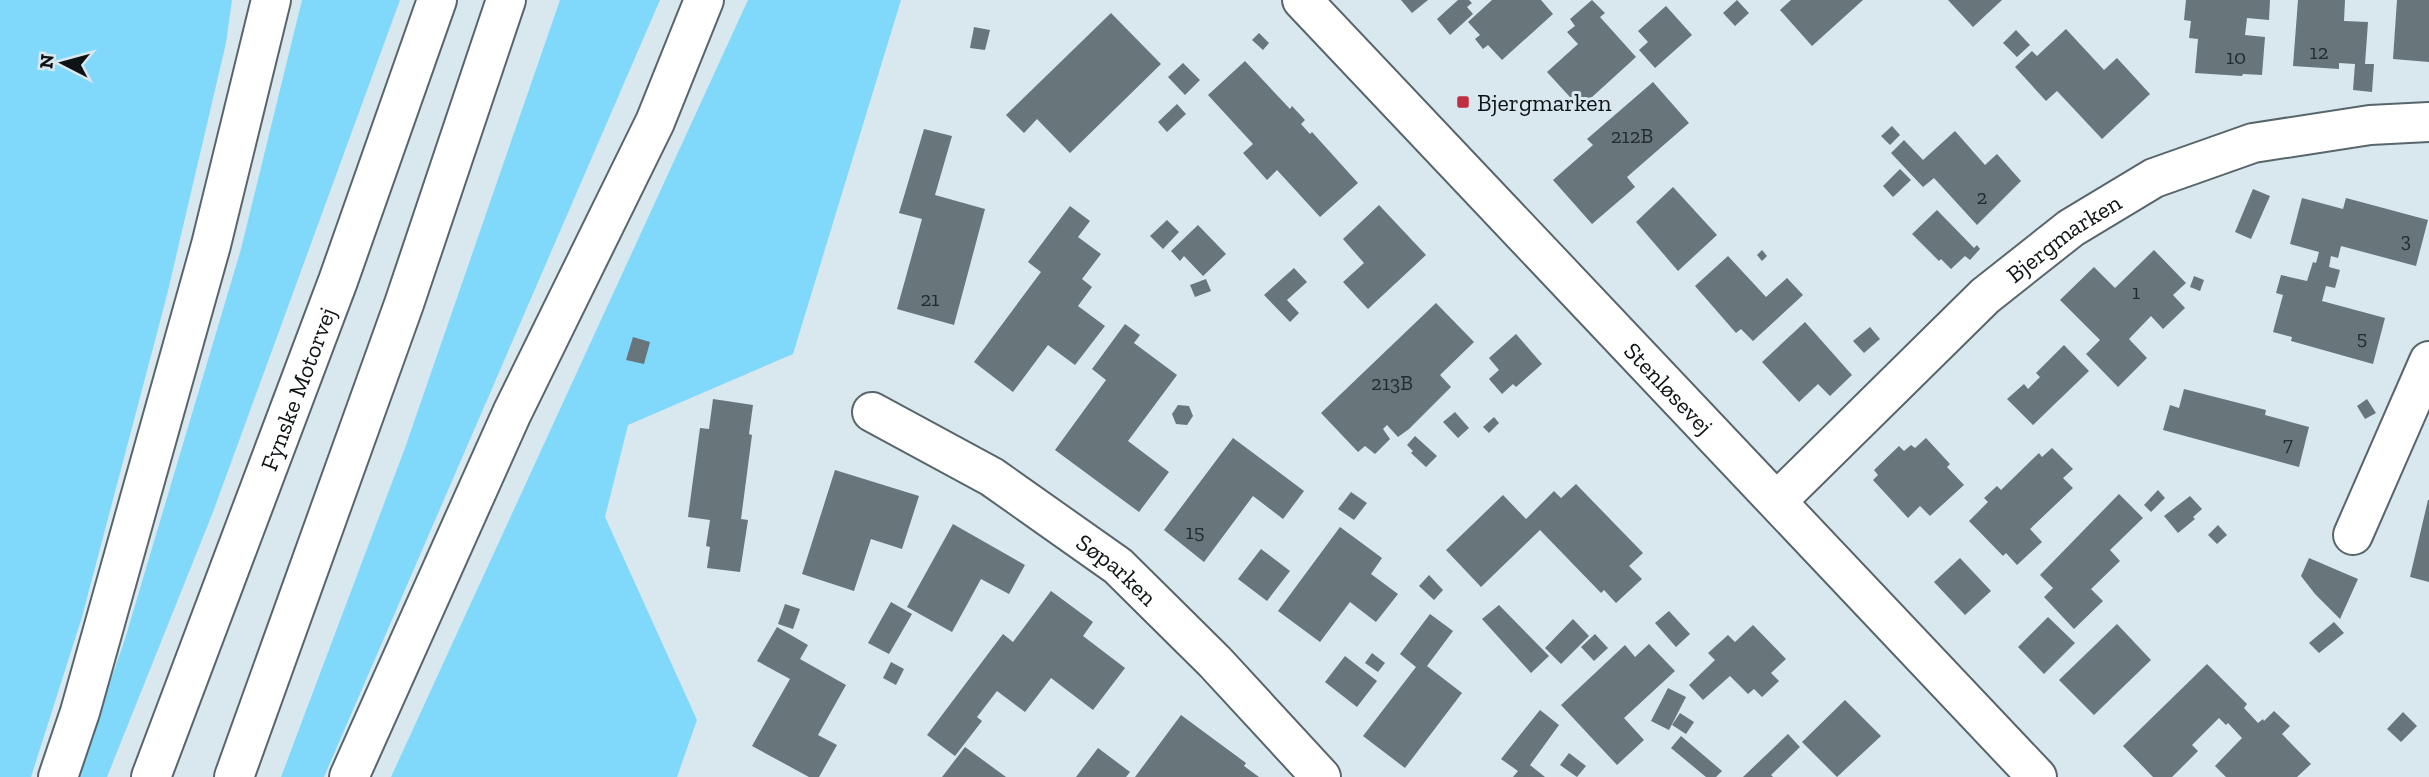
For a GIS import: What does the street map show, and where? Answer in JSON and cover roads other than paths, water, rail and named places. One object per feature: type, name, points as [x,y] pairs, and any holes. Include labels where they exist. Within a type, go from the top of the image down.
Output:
[{"type":"main road","points":[[58,777],[80,712],[204,272],[271,0]]},
{"type":"main road","name":"Fynske Motorvej","points":[[151,777],[338,281],[437,0]]},
{"type":"main road","points":[[234,777],[404,304],[506,0]]},
{"type":"main road","points":[[349,777],[512,413],[654,122],[704,0]]},
{"type":"main road","name":"Stenløsevej","points":[[1301,0],[2037,777]]},
{"type":"main road","name":"Bjergmarken","points":[[1777,500],[1985,296],[2071,228],[2154,178],[2253,143],[2370,125],[2429,122]]},
{"type":"main road","points":[[2353,535],[2429,361]]},
{"type":"main road","name":"Søparken","points":[[872,412],[992,477],[1118,566],[1214,662],[1321,777]]},
{"type":"place","name":"Bjergmarken","points":[[1463,102]]}]
